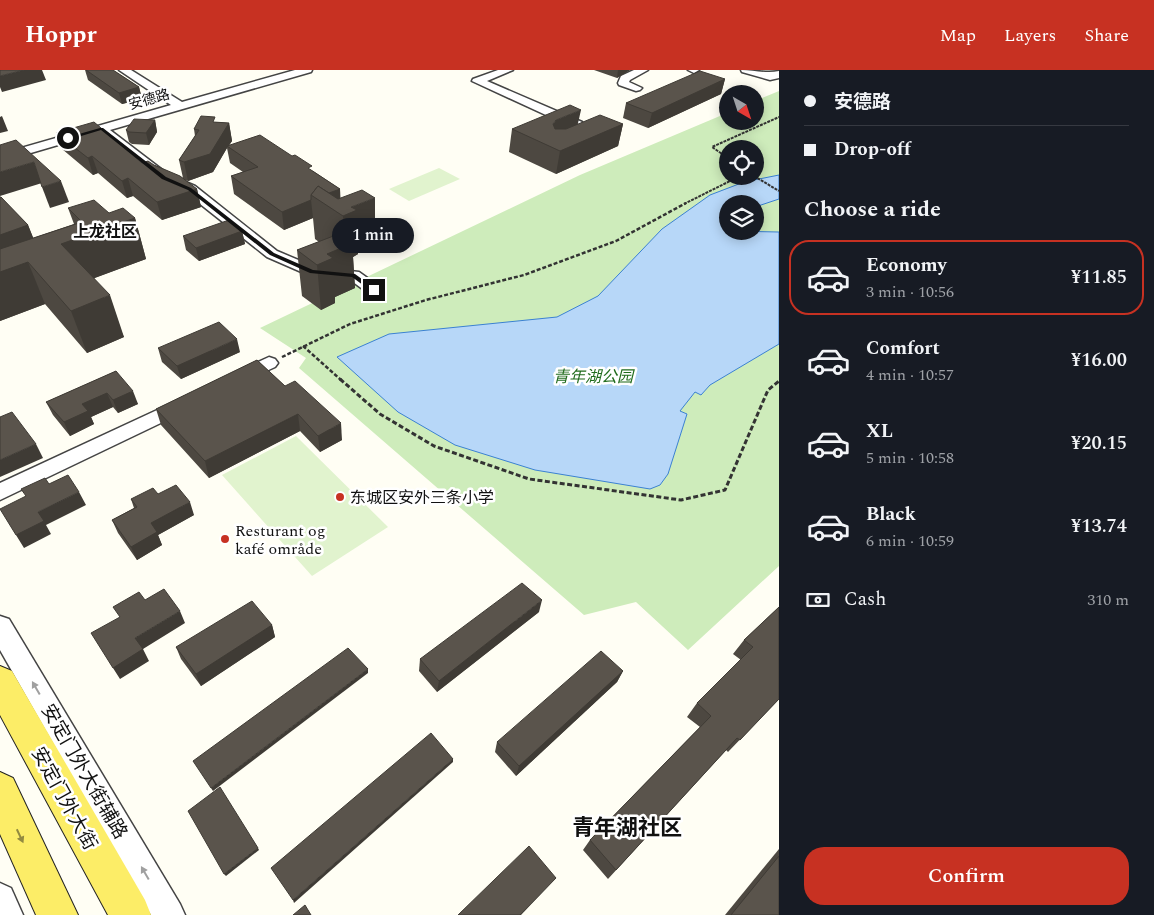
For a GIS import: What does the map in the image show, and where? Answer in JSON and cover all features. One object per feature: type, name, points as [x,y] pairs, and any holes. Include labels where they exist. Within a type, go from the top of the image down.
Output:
[{"type":"main road","name":"安定门外大街","points":[[0,682],[130,915]]},
{"type":"main road","points":[[0,791],[57,915]]},
{"type":"street","points":[[124,70],[180,106]]},
{"type":"street","name":"安德路","points":[[0,158],[307,70]]},
{"type":"street","points":[[508,70],[477,81],[562,117],[591,132]]},
{"type":"street","points":[[636,88],[623,83],[625,78],[643,70]]},
{"type":"street","points":[[746,70],[770,78],[779,74]]},
{"type":"street","points":[[102,129],[164,178],[190,189],[272,254],[312,271],[353,275],[374,290]]},
{"type":"street","points":[[224,384],[269,363]]},
{"type":"street","points":[[0,492],[197,397]]},
{"type":"street","name":"安定门外大街辅路","points":[[0,627],[169,915]]},
{"type":"street","points":[[0,899],[7,915]]},
{"type":"path","points":[[728,140],[779,117]]},
{"type":"path","points":[[719,144],[712,147],[719,152]]},
{"type":"path","points":[[764,182],[779,190]]},
{"type":"path","points":[[269,363],[350,324],[426,300],[524,275],[616,241],[722,185]]},
{"type":"path","points":[[304,346],[380,414],[434,446],[529,478],[681,500],[725,490],[768,390],[779,381]]},
{"type":"green space","name":"青年湖公园","points":[[779,91],[779,566],[688,650],[636,602],[584,615],[299,368],[306,358],[260,328],[580,175],[719,116],[719,130],[764,130],[764,97]]},
{"type":"green space","points":[[439,168],[460,179],[409,201],[389,189]]},
{"type":"green space","points":[[296,436],[388,527],[312,576],[222,475]]},
{"type":"water","points":[[779,175],[779,199],[764,204],[764,195],[719,195],[719,240],[764,240],[764,232],[779,232],[779,344],[710,385],[701,395],[695,392],[680,411],[687,414],[668,474],[660,485],[650,489],[535,470],[455,445],[398,412],[337,357],[389,334],[557,317],[598,296],[662,229],[710,195],[736,185],[764,185],[764,178]]},
{"type":"building","points":[[0,70],[24,70],[0,76]]},
{"type":"building","points":[[86,70],[113,70],[139,87],[119,93]]},
{"type":"building","points":[[700,71],[725,79],[652,113],[626,103]]},
{"type":"building","points":[[570,105],[581,110],[556,120],[553,124],[555,129],[566,129],[600,115],[623,124],[560,151],[512,129]]},
{"type":"building","points":[[201,116],[215,117],[213,122],[229,123],[210,154],[184,162],[179,160],[199,130],[194,129]]},
{"type":"building","points":[[134,119],[155,120],[146,133],[129,132],[126,130]]},
{"type":"building","points":[[94,122],[142,163],[148,161],[180,176],[197,189],[157,202],[128,178],[122,181],[92,156],[88,158],[56,133]]},
{"type":"building","points":[[260,135],[292,156],[295,155],[312,166],[308,168],[340,189],[329,193],[318,186],[311,195],[311,200],[282,212],[231,176],[258,167],[227,146]]},
{"type":"building","points":[[16,140],[61,181],[42,187],[34,162],[0,172],[0,145]]},
{"type":"building","points":[[318,186],[338,199],[362,190],[375,198],[351,207],[357,210],[343,216],[311,195]]},
{"type":"building","points":[[1,197],[28,225],[0,235]]},
{"type":"building","points":[[94,200],[109,213],[123,208],[135,218],[61,244],[110,295],[71,311],[28,262],[0,272],[0,249],[82,222],[68,208]]},
{"type":"building","points":[[229,220],[242,231],[196,248],[183,236]]},
{"type":"building","points":[[336,235],[342,236],[353,243],[327,254],[333,258],[317,265],[297,250]]},
{"type":"building","points":[[219,322],[237,339],[177,366],[158,348]]},
{"type":"building","points":[[257,360],[285,386],[295,381],[341,423],[318,436],[298,414],[205,461],[156,409]]},
{"type":"building","points":[[116,371],[133,391],[113,400],[107,393],[82,404],[88,411],[64,422],[46,402]]},
{"type":"building","points":[[12,412],[36,444],[0,460],[0,417]]},
{"type":"building","points":[[68,475],[79,492],[38,512],[44,521],[16,535],[0,509],[26,496],[21,489],[45,478],[49,484]]},
{"type":"building","points":[[176,485],[190,502],[151,523],[157,532],[131,547],[112,520],[137,507],[131,499],[153,488],[158,494]]},
{"type":"building","points":[[522,583],[542,600],[439,681],[420,659]]},
{"type":"building","points":[[164,589],[180,611],[135,638],[143,649],[113,668],[91,633],[120,617],[113,607],[139,592],[145,600]]},
{"type":"building","points":[[252,601],[272,625],[196,674],[176,647]]},
{"type":"building","points":[[779,607],[779,699],[740,740],[737,738],[616,870],[590,840],[711,716],[697,703],[753,647],[744,640]]},
{"type":"building","points":[[348,648],[368,669],[211,788],[193,761]]},
{"type":"building","points":[[601,651],[623,671],[519,766],[497,742]]},
{"type":"building","points":[[431,733],[453,759],[293,900],[271,868]]},
{"type":"building","points":[[220,787],[258,848],[224,874],[188,811]]},
{"type":"building","points":[[529,846],[556,878],[520,915],[458,915]]},
{"type":"building","points":[[779,856],[779,915],[731,915]]},
{"type":"building","points":[[305,905],[311,915],[293,915]]},
{"type":"place","name":"东城区安外三条小学","points":[[340,497]]},
{"type":"place","name":"Resturant og kafé område","points":[[225,539]]},
{"type":"district","name":"上龙社区","points":[[105,231]]},
{"type":"district","name":"青年湖社区","points":[[627,827]]},
{"type":"route","points":[[68,138],[102,129],[164,178],[190,189],[272,254],[312,271],[353,275],[374,290]]}]
